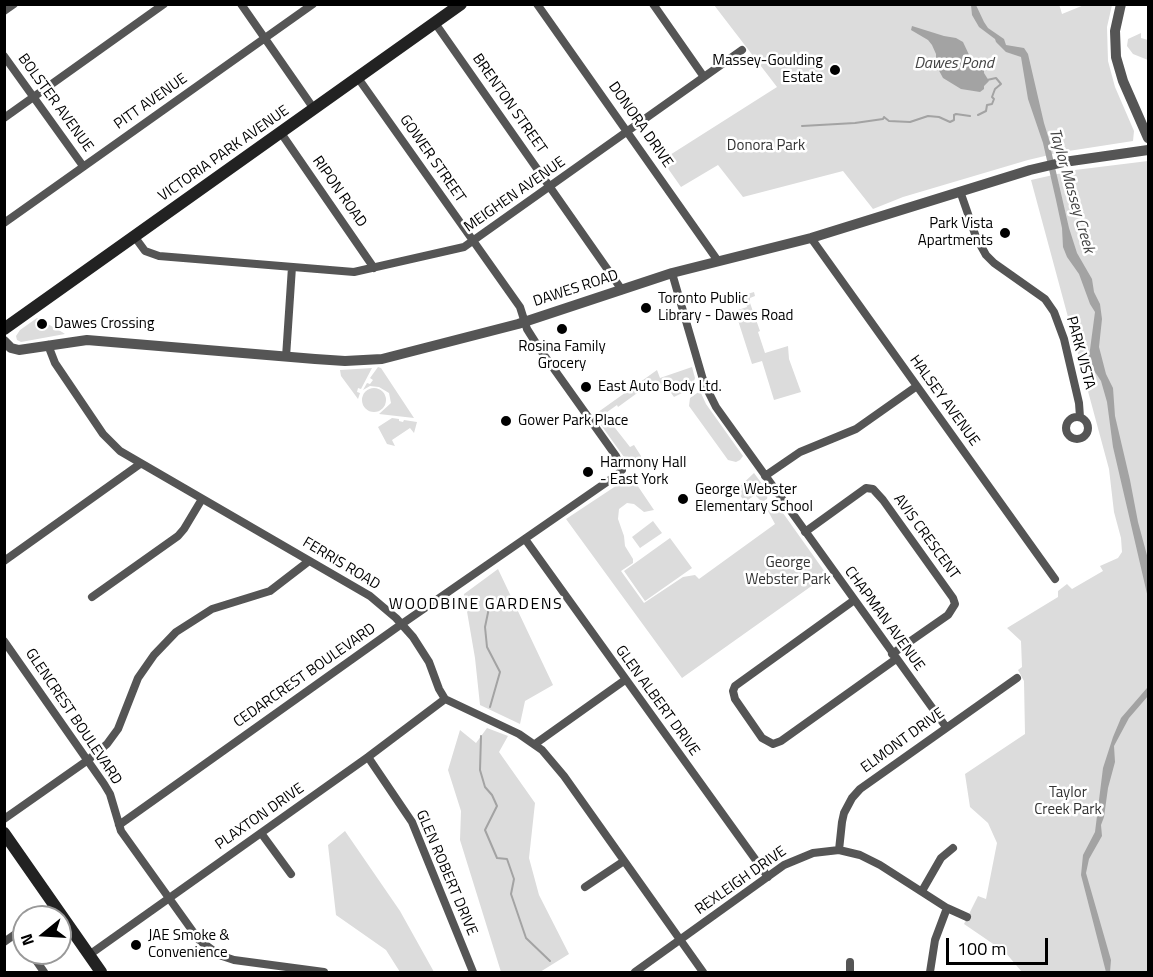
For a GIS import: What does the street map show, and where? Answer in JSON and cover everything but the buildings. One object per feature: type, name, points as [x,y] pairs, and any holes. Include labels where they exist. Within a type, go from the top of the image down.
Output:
[{"type":"main road","name":"VICTORIA PARK AVENUE","points":[[4,329],[462,4]]},
{"type":"main road","points":[[4,833],[55,905]]},
{"type":"main road","points":[[72,930],[102,972]]},
{"type":"street","points":[[4,11],[14,4]]},
{"type":"street","points":[[4,118],[164,4]]},
{"type":"street","points":[[241,4],[314,109]]},
{"type":"street","name":"PITT AVENUE","points":[[4,223],[313,4]]},
{"type":"street","name":"DONORA DRIVE","points":[[537,4],[718,261]]},
{"type":"street","points":[[653,4],[704,77]]},
{"type":"street","points":[[1121,4],[1115,31],[1116,57],[1123,81],[1149,138]]},
{"type":"street","name":"BRENTON STREET","points":[[435,23],[622,290]]},
{"type":"street","name":"MEIGHEN AVENUE","points":[[135,236],[145,251],[152,254],[354,272],[464,247],[742,50]]},
{"type":"street","name":"BOLSTER AVENUE","points":[[4,56],[83,166]]},
{"type":"street","name":"GOWER STREET","points":[[358,78],[520,307],[527,329],[539,348],[621,465]]},
{"type":"street","name":"RIPON ROAD","points":[[281,133],[374,268]]},
{"type":"street","name":"DAWES ROAD","points":[[4,341],[15,350],[87,340],[345,361],[382,358],[525,322],[672,273],[812,238],[1030,170],[1064,162],[1149,150]]},
{"type":"street","name":"PARK VISTA","points":[[960,191],[976,237],[986,255],[1045,299],[1054,312],[1064,339],[1079,403],[1080,417]]},
{"type":"street","name":"HALSEY AVENUE","points":[[812,238],[1055,579]]},
{"type":"street","points":[[286,357],[292,267]]},
{"type":"street","name":"CHAPMAN AVENUE","points":[[672,273],[710,396],[853,601],[946,727]]},
{"type":"street","name":"FERRIS ROAD","points":[[48,345],[55,363],[103,434],[120,451],[370,596],[402,624],[429,662],[445,699]]},
{"type":"street","points":[[765,476],[800,452],[856,429],[917,386]]},
{"type":"street","points":[[4,561],[140,464]]},
{"type":"street","name":"CEDARCREST BOULEVARD","points":[[119,825],[620,473],[621,465]]},
{"type":"street","name":"AVIS CRESCENT","points":[[805,532],[866,488],[877,492],[911,539],[955,604],[948,615],[894,656]]},
{"type":"street","points":[[92,597],[181,533],[202,499]]},
{"type":"street","name":"GLEN ALBERT DRIVE","points":[[525,539],[768,877]]},
{"type":"street","points":[[4,819],[88,760],[114,736],[138,678],[154,655],[176,632],[212,609],[270,591],[309,561]]},
{"type":"street","points":[[853,601],[735,686],[733,693],[735,699],[762,738],[773,744],[781,741],[894,656]]},
{"type":"street","name":"GLENCREST BOULEVARD","points":[[4,641],[88,760],[110,794],[119,825],[199,940],[219,955],[234,960],[324,972]]},
{"type":"street","name":"ELMONT DRIVE","points":[[839,850],[842,822],[849,803],[856,793],[1017,678]]},
{"type":"street","points":[[535,744],[625,680]]},
{"type":"street","points":[[445,699],[535,744],[549,757],[703,972]]},
{"type":"street","name":"PLAXTON DRIVE","points":[[89,955],[368,757],[445,699]]},
{"type":"street","name":"GLEN ROBERT DRIVE","points":[[368,757],[412,822],[473,972]]},
{"type":"street","points":[[261,833],[291,874]]},
{"type":"street","points":[[922,891],[941,858],[953,848]]},
{"type":"street","name":"REXLEIGH DRIVE","points":[[635,972],[791,861],[806,855],[839,850],[866,858],[947,908],[967,917]]},
{"type":"street","points":[[585,887],[624,861]]},
{"type":"street","points":[[930,972],[934,940],[947,908]]},
{"type":"street","points":[[850,962],[850,972]]},
{"type":"green space","name":"Donora Park","points":[[1059,4],[1062,14],[1084,5],[1112,5],[1107,27],[1108,61],[1115,87],[1134,131],[1133,141],[1062,152],[1028,160],[903,197],[873,209],[843,171],[743,197],[718,165],[681,187],[662,160],[777,87],[714,5]]},
{"type":"green space","points":[[1141,33],[1141,38],[1148,40],[1148,60],[1133,54],[1127,46],[1128,39]]},
{"type":"green space","name":"Taylor Creek Park","points":[[1148,161],[1148,972],[1022,972],[1005,952],[964,924],[978,896],[986,899],[997,843],[988,823],[970,807],[965,774],[1025,734],[1024,681],[1018,670],[1022,667],[1021,641],[1007,628],[1058,597],[1058,591],[1067,584],[1072,589],[1103,571],[1100,566],[1118,558],[1122,552],[1109,469],[1031,180],[1075,170]]},
{"type":"green space","points":[[754,292],[755,296],[750,298],[750,303],[765,353],[788,346],[789,359],[801,392],[774,400],[762,361],[752,364],[735,311],[747,307],[744,295]]},
{"type":"green space","points":[[37,318],[65,334],[21,342],[17,340],[16,336],[20,330]]},
{"type":"green space","points":[[378,367],[381,368],[414,418],[379,414],[391,403],[389,393],[379,387],[370,386],[363,390],[367,383],[370,384],[373,380],[370,378]]},
{"type":"green space","points":[[692,367],[695,378],[693,384],[687,389],[684,386],[680,389],[682,393],[674,397],[664,383],[656,389],[651,383],[618,407],[617,405],[600,417],[596,418],[594,415],[657,370],[660,378]]},
{"type":"green space","points":[[372,368],[361,389],[358,388],[357,392],[360,393],[358,399],[341,376],[340,370]]},
{"type":"green space","points":[[374,388],[383,391],[386,400],[383,409],[374,412],[365,409],[362,400],[365,391]]},
{"type":"green space","points":[[700,391],[706,404],[743,456],[740,460],[736,462],[728,460],[689,406],[690,398]]},
{"type":"green space","points":[[392,418],[403,422],[404,420],[417,422],[414,433],[410,428],[392,440],[395,446],[387,444],[378,427]]},
{"type":"green space","points":[[608,419],[630,447],[634,445],[641,456],[640,461],[629,464],[601,425]]},
{"type":"green space","points":[[754,473],[768,492],[767,499],[762,502],[755,495],[745,502],[736,490]]},
{"type":"green space","name":"George Webster Park","points":[[631,476],[654,510],[644,512],[634,504],[627,503],[619,509],[618,519],[625,546],[633,559],[633,563],[621,571],[644,603],[683,577],[695,575],[699,579],[775,524],[768,511],[773,505],[778,506],[827,575],[682,678],[566,519]]},
{"type":"green space","points":[[653,521],[662,533],[640,548],[632,537]]},
{"type":"green space","points":[[670,538],[692,568],[645,601],[624,571]]},
{"type":"green space","points":[[498,569],[553,685],[525,701],[520,724],[480,705],[464,594]]},
{"type":"green space","points":[[487,728],[508,736],[499,752],[535,803],[529,858],[539,895],[569,954],[540,972],[501,972],[460,840],[461,811],[448,770],[460,730],[476,743]]},
{"type":"green space","points":[[345,831],[400,911],[434,972],[400,972],[386,950],[336,915],[328,845]]},
{"type":"water","points":[[971,5],[976,5],[988,28],[1004,39],[1006,45],[1024,48],[1028,54],[1069,228],[1077,253],[1092,279],[1094,292],[1100,304],[1102,319],[1099,347],[1106,374],[1113,388],[1115,416],[1148,559],[1148,598],[1113,447],[1107,402],[1101,381],[1089,357],[1095,312],[1079,274],[1063,247],[1062,228],[1056,200],[1043,143],[1028,99],[1021,57],[1006,52],[995,39],[979,27],[972,15]]},
{"type":"water","name":"Dawes Pond","points":[[912,26],[963,42],[971,59],[984,69],[989,81],[984,89],[980,92],[961,89],[943,78],[936,65],[936,54],[932,45],[911,30]]},
{"type":"water","points":[[1148,679],[1148,696],[1129,718],[1114,746],[1115,762],[1101,825],[1102,836],[1089,859],[1086,873],[1111,960],[1110,972],[1106,972],[1081,875],[1083,855],[1095,832],[1103,768],[1113,737],[1121,718],[1147,688]]},
{"type":"waterway","points":[[978,115],[986,111],[987,105],[992,104],[995,89],[1001,84],[996,78],[987,80]]},
{"type":"waterway","points":[[802,126],[855,123],[884,117],[889,121],[910,122],[928,116],[939,117],[950,122],[954,120],[956,114],[970,116]]},
{"type":"waterway","points":[[490,603],[485,627],[487,647],[500,672],[490,707]]},
{"type":"waterway","points":[[481,736],[480,770],[485,787],[497,806],[485,830],[497,858],[507,859],[514,879],[511,894],[526,938],[550,961]]},
{"type":"place","name":"Massey-Goulding Estate","points":[[835,70]]},
{"type":"place","name":"Park Vista Apartments","points":[[1005,233]]},
{"type":"place","name":"Toronto Public Library - Dawes Road","points":[[646,308]]},
{"type":"place","name":"Dawes Crossing","points":[[42,324]]},
{"type":"place","name":"Rosina Family Grocery","points":[[562,329]]},
{"type":"place","name":"East Auto Body Ltd.","points":[[586,387]]},
{"type":"place","name":"Gower Park Place","points":[[506,421]]},
{"type":"place","name":"Harmony Hall - East York","points":[[588,472]]},
{"type":"place","name":"George Webster Elementary School","points":[[683,499]]},
{"type":"place","name":"JAE Smoke & Convenience","points":[[136,945]]},
{"type":"district","name":"WOODBINE GARDENS","points":[[476,605]]},
{"type":"water label","name":"Taylor Massey Creek","points":[[1071,191]]}]
